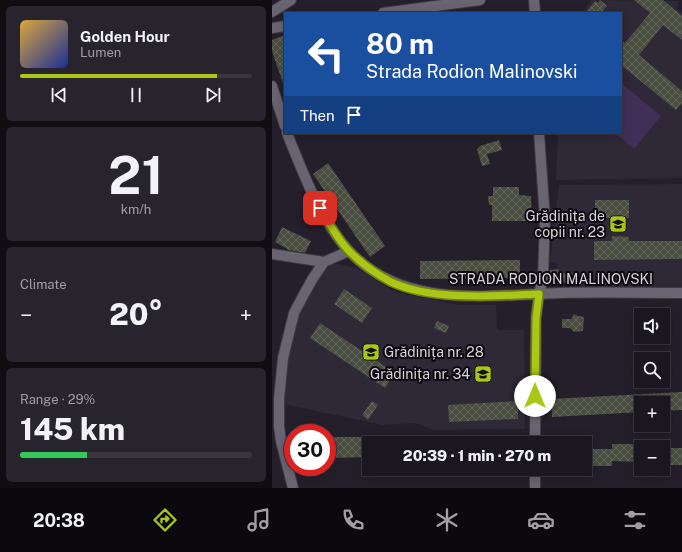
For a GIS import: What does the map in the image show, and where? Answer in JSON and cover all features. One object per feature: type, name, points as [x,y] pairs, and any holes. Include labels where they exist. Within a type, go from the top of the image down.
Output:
[{"type":"street","points":[[272,12],[291,0]]},
{"type":"street","points":[[390,12],[480,0]]},
{"type":"street","points":[[534,0],[536,12]]},
{"type":"street","points":[[272,28],[284,26]]},
{"type":"street","points":[[272,86],[284,123]]},
{"type":"street","name":"STRADA RODION MALINOVSKI","points":[[287,134],[320,208],[330,226],[349,251],[363,263],[391,282],[412,289],[442,294],[481,297],[539,294],[682,293]]},
{"type":"street","points":[[535,436],[536,318],[543,277],[545,219],[539,134]]},
{"type":"street","points":[[272,254],[324,262],[349,251]]},
{"type":"street","points":[[293,488],[281,441],[279,426],[279,399],[283,358],[294,313],[324,262]]},
{"type":"street","points":[[534,488],[535,476]]},
{"type":"shaded area","points":[[592,0],[678,1],[676,8],[682,13],[682,178],[556,180],[558,134],[622,134],[622,12],[582,12]]},
{"type":"shaded area","points":[[622,84],[661,116],[634,149],[616,134],[622,134]]},
{"type":"shaded area","name":"Grădinița de copii nr. 23","points":[[682,184],[682,287],[575,288],[575,273],[558,272],[557,265],[550,263],[559,185]]},
{"type":"shaded area","name":"Grădinița nr. 28","points":[[336,264],[357,268],[393,291],[458,305],[496,305],[497,330],[524,330],[525,429],[434,430],[415,423],[382,425],[284,404],[286,362],[293,327],[313,282],[330,266]]},
{"type":"building","points":[[600,0],[607,6],[602,12],[586,12],[595,1],[598,3]]},
{"type":"building","points":[[634,0],[663,0],[682,16],[682,40],[663,25],[639,55],[682,91],[682,103],[676,110],[622,66],[622,41],[625,43],[650,13]]},
{"type":"building","points":[[284,35],[284,86],[272,51],[272,40]]},
{"type":"building","points":[[499,140],[502,150],[487,154],[490,164],[482,166],[477,149],[480,146]]},
{"type":"building","points":[[328,163],[385,246],[370,257],[313,174]]},
{"type":"building","points":[[493,187],[519,187],[519,195],[531,196],[532,221],[492,221],[492,205],[489,205],[488,196],[493,196]]},
{"type":"building","points":[[595,200],[629,200],[629,218],[595,218]]},
{"type":"building","points":[[282,227],[311,241],[305,253],[289,250],[275,242]]},
{"type":"building","points":[[612,236],[629,237],[629,241],[682,241],[682,259],[594,260],[594,241],[612,241]]},
{"type":"building","points":[[520,260],[520,278],[420,279],[420,261]]},
{"type":"building","points":[[558,269],[559,273],[578,272],[578,282],[549,283],[550,270]]},
{"type":"building","points":[[344,289],[372,308],[362,323],[334,304]]},
{"type":"building","points":[[574,314],[584,317],[583,331],[574,332],[570,328],[562,328],[562,319],[571,319]]},
{"type":"building","points":[[437,321],[449,326],[446,333],[434,328]]},
{"type":"building","points":[[320,323],[395,373],[385,388],[310,338]]},
{"type":"building","points":[[682,392],[682,410],[670,411],[670,396],[634,396],[634,412],[552,417],[551,399]]},
{"type":"building","points":[[372,401],[378,405],[368,420],[362,415]]},
{"type":"building","points":[[518,401],[518,419],[449,422],[448,405]]},
{"type":"building","points":[[336,437],[362,437],[362,457],[336,458]]},
{"type":"building","points":[[612,444],[634,444],[634,462],[612,461],[612,466],[592,466],[592,449],[612,449]]},
{"type":"building","points":[[670,448],[682,448],[682,465],[670,465]]},
{"type":"place","name":"Grădinița de copii nr. 23","points":[[618,224]]},
{"type":"place","name":"Grădinița nr. 28","points":[[371,352]]},
{"type":"place","name":"Grădinița nr. 34","points":[[483,374]]},
{"type":"route","points":[[320,208],[330,226],[349,251],[377,273],[391,282],[406,288],[442,294],[481,297],[539,294],[536,309],[535,396]]}]
